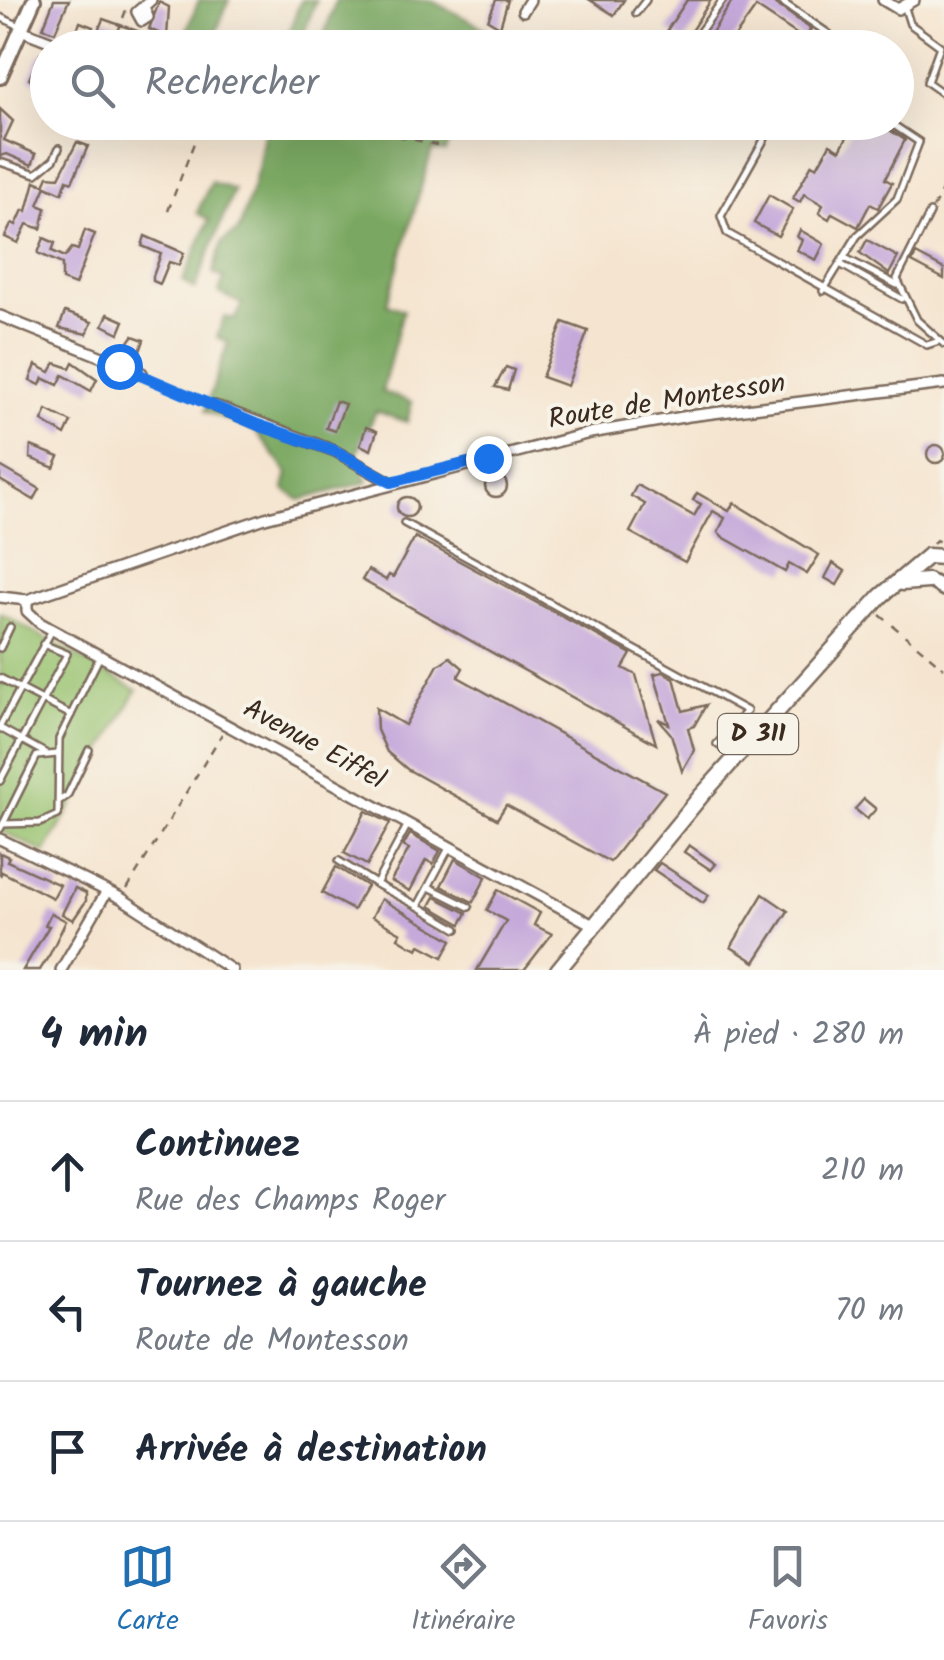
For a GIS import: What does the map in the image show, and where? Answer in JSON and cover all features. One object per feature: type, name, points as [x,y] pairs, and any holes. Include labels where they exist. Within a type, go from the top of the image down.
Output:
[{"type":"main road","points":[[937,584],[922,574],[924,560],[944,538]]},
{"type":"main road","points":[[924,560],[944,556]]},
{"type":"main road","name":"D 311","points":[[558,970],[736,757],[888,590],[924,560]]},
{"type":"main road","points":[[888,590],[904,583],[937,584]]},
{"type":"main road","name":"D 311","points":[[558,970],[591,924],[632,880]]},
{"type":"street","points":[[1,74],[34,0]]},
{"type":"street","points":[[523,11],[530,0]]},
{"type":"street","points":[[884,0],[891,8],[910,4]]},
{"type":"street","points":[[22,29],[30,32]]},
{"type":"street","points":[[0,316],[142,373]]},
{"type":"street","name":"Route de Montesson","points":[[0,598],[27,600],[265,518],[391,482],[626,425],[944,384]]},
{"type":"street","points":[[214,406],[335,451],[391,482]]},
{"type":"street","name":"Avenue Eiffel","points":[[27,600],[32,618],[52,630],[591,924]]},
{"type":"street","points":[[0,839],[122,898],[232,970]]},
{"type":"street","points":[[61,970],[107,890]]},
{"type":"lane","points":[[636,13],[646,0]]},
{"type":"lane","points":[[701,30],[723,0]]},
{"type":"lane","points":[[779,0],[823,30]]},
{"type":"lane","points":[[910,4],[910,24],[940,46],[927,82],[944,94]]},
{"type":"lane","points":[[0,16],[22,29]]},
{"type":"lane","points":[[823,291],[857,236],[897,199],[914,161],[919,142],[914,139]]},
{"type":"lane","points":[[764,140],[720,222],[727,233],[823,291],[927,345],[942,342]]},
{"type":"lane","points":[[0,162],[36,174],[54,159],[58,148]]},
{"type":"lane","points":[[904,300],[897,279],[930,213]]},
{"type":"lane","points":[[842,261],[900,286]]},
{"type":"lane","points":[[842,261],[904,300],[942,342]]},
{"type":"lane","points":[[404,523],[747,711],[717,744],[736,757]]},
{"type":"lane","points":[[0,648],[10,627]]},
{"type":"lane","points":[[46,754],[0,727],[52,630]]},
{"type":"lane","points":[[0,781],[67,654],[42,644]]},
{"type":"lane","points":[[1,826],[53,820],[60,800],[59,739],[100,656]]},
{"type":"lane","points":[[0,678],[71,715]]},
{"type":"lane","points":[[60,800],[67,796],[88,750]]},
{"type":"lane","points":[[1,826],[37,756],[58,754]]},
{"type":"lane","points":[[376,884],[408,823]]},
{"type":"lane","points":[[418,906],[450,846]]},
{"type":"lane","points":[[339,860],[457,928]]},
{"type":"lane","points":[[429,887],[469,907]]},
{"type":"path","points":[[119,30],[126,10],[144,7]]},
{"type":"path","points":[[168,211],[195,140]]},
{"type":"path","points":[[415,140],[437,145]]},
{"type":"path","points":[[930,213],[944,186]]},
{"type":"path","points":[[142,373],[214,406]]},
{"type":"path","points":[[871,608],[944,668]]},
{"type":"path","points":[[122,898],[228,724]]},
{"type":"green space","points":[[199,0],[229,0],[217,30],[187,30]]},
{"type":"green space","points":[[301,0],[316,0],[305,30],[290,30]]},
{"type":"green space","points":[[336,0],[430,0],[488,30],[326,30]]},
{"type":"green space","points":[[263,140],[449,140],[445,152],[432,150],[387,304],[403,310],[382,392],[412,402],[407,422],[376,411],[356,456],[368,482],[300,500],[284,489],[288,473],[255,431],[205,411],[228,342],[217,337],[224,317],[236,319],[242,304],[219,293],[224,278],[213,273],[222,242],[239,230]]},
{"type":"green space","points":[[211,182],[234,190],[195,289],[183,281],[209,220],[197,213]]},
{"type":"green space","points":[[0,613],[137,690],[45,853],[0,830]]},
{"type":"building","points":[[54,0],[69,0],[56,30],[43,28]]},
{"type":"building","points":[[496,0],[508,0],[500,27],[488,20]]},
{"type":"building","points":[[590,0],[624,0],[614,15]]},
{"type":"building","points":[[687,0],[711,0],[692,30],[667,30]]},
{"type":"building","points":[[733,0],[770,0],[811,29],[790,30],[756,7],[740,30],[714,30]]},
{"type":"building","points":[[159,2],[169,7],[167,30],[149,29]]},
{"type":"building","points":[[103,19],[135,30],[98,30]]},
{"type":"building","points":[[80,22],[93,27],[92,30],[77,30]]},
{"type":"building","points":[[0,109],[13,121],[4,140],[36,154],[32,165],[7,154],[0,156]]},
{"type":"building","points":[[845,140],[905,140],[885,179],[892,183],[878,208],[870,204],[858,227],[832,213],[829,219],[819,213],[823,205],[804,194],[800,202],[793,198],[812,164],[817,167],[830,144],[840,150]]},
{"type":"building","points":[[77,142],[88,146],[72,182],[67,180],[62,193],[46,186],[38,205],[46,208],[41,229],[27,224],[18,243],[5,237],[23,210],[27,211],[35,181],[44,185],[48,176],[59,177]]},
{"type":"building","points":[[769,195],[793,209],[778,236],[754,223]]},
{"type":"building","points":[[85,230],[95,234],[75,285],[62,280],[62,264],[38,253],[44,238],[55,243],[52,251],[65,257],[72,248],[78,250]]},
{"type":"building","points":[[800,230],[824,244],[816,260],[797,250],[802,240],[797,237]]},
{"type":"building","points":[[145,236],[184,253],[179,265],[169,262],[160,284],[153,281],[153,276],[161,254],[142,246]]},
{"type":"building","points":[[867,240],[898,257],[889,274],[860,253]]},
{"type":"building","points":[[916,254],[944,269],[944,279],[912,262]]},
{"type":"building","points":[[65,312],[92,322],[87,334],[59,328]]},
{"type":"building","points":[[108,314],[124,321],[119,333],[103,325]]},
{"type":"building","points":[[563,322],[588,331],[567,386],[542,377]]},
{"type":"building","points":[[133,336],[144,340],[137,360],[122,352]]},
{"type":"building","points":[[73,362],[97,379],[91,391],[63,375],[58,385],[43,378],[40,385],[30,380],[36,365],[50,372],[55,363],[70,368]]},
{"type":"building","points":[[506,367],[514,370],[508,390],[495,387]]},
{"type":"building","points":[[336,401],[345,404],[335,431],[326,428]]},
{"type":"building","points":[[47,410],[71,422],[65,435],[42,421]]},
{"type":"building","points":[[366,427],[377,431],[371,450],[360,445]]},
{"type":"building","points":[[936,445],[943,447],[943,461],[936,463],[929,461],[927,454],[929,447]]},
{"type":"building","points":[[31,446],[59,457],[54,468],[30,458]]},
{"type":"building","points":[[0,466],[40,489],[34,500],[0,480]]},
{"type":"building","points":[[496,475],[504,478],[504,494],[496,497],[488,494],[485,486],[488,478]]},
{"type":"building","points":[[637,485],[694,516],[701,504],[693,500],[697,493],[729,511],[734,503],[819,555],[807,574],[789,564],[785,572],[723,537],[718,532],[725,518],[713,511],[685,562],[630,532],[645,504],[631,496]]},
{"type":"building","points":[[407,497],[417,507],[407,517],[397,507]]},
{"type":"building","points":[[415,537],[631,654],[623,668],[636,675],[656,744],[362,580],[368,570],[386,580],[389,575],[393,577]]},
{"type":"building","points":[[833,563],[845,571],[837,585],[825,578]]},
{"type":"building","points":[[450,657],[463,668],[458,677],[665,792],[610,862],[506,805],[497,819],[407,769],[387,752],[377,730],[376,708],[405,725],[438,665]]},
{"type":"building","points":[[663,672],[674,678],[683,711],[706,705],[694,726],[688,728],[694,750],[682,771],[671,734],[658,719],[669,724],[654,674]]},
{"type":"building","points":[[864,799],[876,809],[867,819],[855,809]]},
{"type":"building","points":[[366,811],[390,823],[367,865],[344,853]]},
{"type":"building","points":[[410,834],[440,851],[433,864],[426,860],[410,891],[391,881],[409,849],[403,846]]},
{"type":"building","points":[[689,845],[716,864],[711,870],[684,852]]},
{"type":"building","points":[[0,853],[9,857],[7,861],[60,885],[53,898],[2,872],[0,876]]},
{"type":"building","points":[[455,859],[486,877],[473,902],[441,886]]},
{"type":"building","points":[[660,863],[709,895],[703,903],[654,870]]},
{"type":"building","points":[[336,867],[367,886],[353,910],[322,893]]},
{"type":"building","points":[[75,888],[86,893],[86,901],[73,920],[62,914]]},
{"type":"building","points":[[498,890],[540,913],[534,925],[552,934],[524,970],[477,970],[506,921],[487,910]]},
{"type":"building","points":[[763,894],[788,911],[755,962],[731,947]]},
{"type":"building","points":[[435,897],[467,913],[461,924],[430,906]]},
{"type":"building","points":[[381,899],[452,940],[443,957],[420,945],[418,949],[411,946],[398,938],[401,933],[372,917]]},
{"type":"building","points":[[51,913],[66,921],[50,954],[40,970],[23,970],[49,926],[45,925]]},
{"type":"route","points":[[119,366],[258,425],[335,451],[391,482],[488,458]]}]
